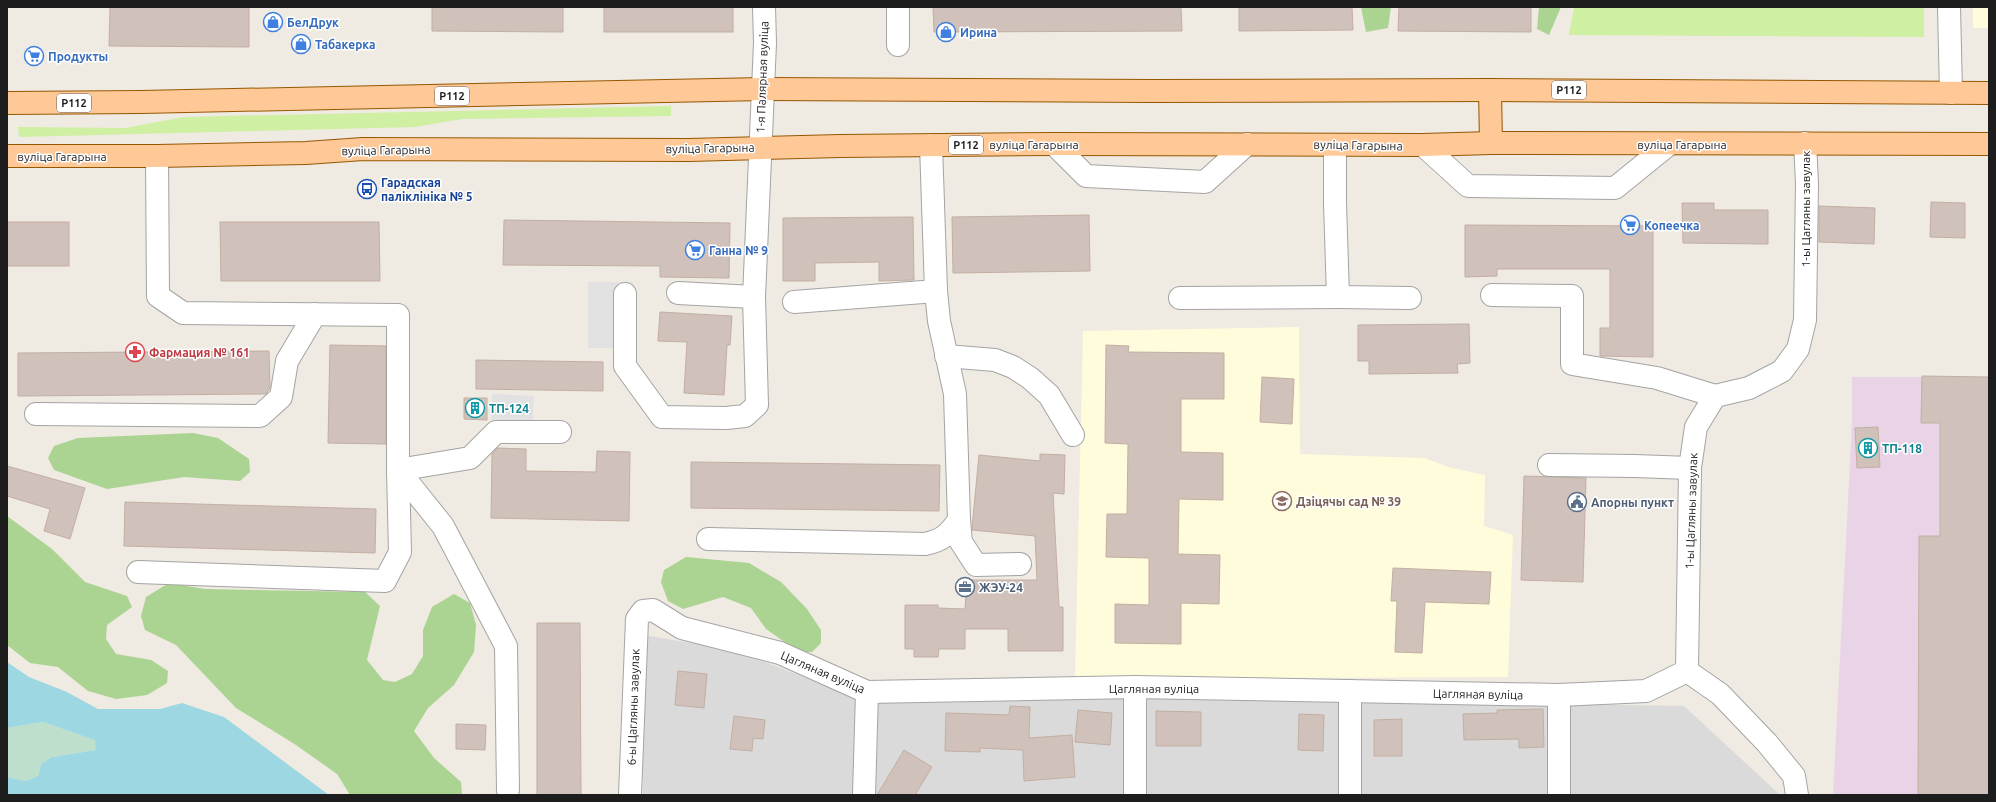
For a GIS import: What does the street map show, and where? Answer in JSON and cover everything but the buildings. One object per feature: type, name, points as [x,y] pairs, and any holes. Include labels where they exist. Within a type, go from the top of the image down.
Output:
[{"type":"main road","name":"Р112","points":[[7,103],[149,102],[762,89],[1049,91],[1490,90],[1989,93]]},
{"type":"main road","points":[[1490,90],[1491,143]]},
{"type":"main road","name":"вуліца Гагарына","points":[[7,156],[157,156],[306,153],[363,149],[689,150],[760,147],[1054,144],[1989,144]]},
{"type":"street","name":"1-я Палярная вуліца","points":[[625,294],[625,366],[662,417],[726,418],[745,416],[757,406],[754,296],[765,42],[764,7]]},
{"type":"street","points":[[898,7],[898,45]]},
{"type":"street","points":[[1949,7],[1951,93]]},
{"type":"street","name":"1-ы Цагляны завулак","points":[[1687,670],[1690,468],[1696,427],[1715,396],[1748,388],[1782,371],[1798,349],[1805,320],[1807,183],[1805,143]]},
{"type":"street","points":[[1054,144],[1086,176],[1205,182],[1247,144]]},
{"type":"street","points":[[1335,144],[1334,203],[1338,297]]},
{"type":"street","points":[[931,145],[936,291],[939,321],[954,394],[961,542],[976,565],[1020,564]]},
{"type":"street","points":[[1423,145],[1468,186],[1615,188],[1668,145]]},
{"type":"street","points":[[138,572],[385,581],[400,552],[398,470],[398,315],[183,313],[158,296],[157,156]]},
{"type":"street","points":[[794,302],[936,291]]},
{"type":"street","points":[[678,294],[754,296]]},
{"type":"street","points":[[1492,295],[1572,296],[1572,364],[1657,378],[1715,396]]},
{"type":"street","points":[[1180,298],[1410,298]]},
{"type":"street","points":[[36,414],[260,416],[281,397],[287,361],[315,314]]},
{"type":"street","points":[[946,356],[995,360],[1013,367],[1030,378],[1049,395],[1073,435]]},
{"type":"street","points":[[398,470],[470,458],[496,432],[560,432]]},
{"type":"street","points":[[1549,465],[1690,468]]},
{"type":"street","points":[[398,470],[443,526],[506,646],[508,790]]},
{"type":"street","points":[[708,538],[925,544],[938,541],[949,534],[959,520]]},
{"type":"street","name":"Цагляная вуліца","points":[[637,619],[643,612],[653,610],[682,628],[780,653],[867,692],[1135,687],[1559,695],[1646,691],[1687,670]]},
{"type":"street","name":"6-ы Цагляны завулак","points":[[630,795],[637,619]]},
{"type":"street","points":[[1687,670],[1720,694],[1767,743],[1794,776],[1797,795]]},
{"type":"street","points":[[1135,687],[1135,795]]},
{"type":"street","points":[[1350,691],[1350,795]]},
{"type":"street","points":[[864,795],[867,692]]},
{"type":"street","points":[[1559,695],[1559,795]]},
{"type":"shaded area","points":[[1973,7],[1989,7],[1989,28],[1973,28]]},
{"type":"shaded area","points":[[588,282],[633,282],[634,348],[588,348]]},
{"type":"shaded area","name":"Дзіцячы сад № 39","points":[[1299,327],[1300,454],[1425,458],[1448,467],[1485,475],[1484,526],[1513,535],[1508,677],[1075,679],[1083,331]]},
{"type":"shaded area","points":[[1852,377],[1989,377],[1989,795],[1833,795],[1852,423]]},
{"type":"shaded area","points":[[492,394],[534,396],[532,429],[491,427]]},
{"type":"shaded area","points":[[644,635],[736,651],[846,693],[1684,706],[1778,793],[1778,795],[643,795]]},
{"type":"green space","points":[[1361,7],[1391,7],[1388,28],[1366,32]]},
{"type":"green space","points":[[1539,7],[1561,7],[1549,35],[1537,29]]},
{"type":"green space","points":[[1574,7],[1924,7],[1924,37],[1569,35]]},
{"type":"green space","points":[[671,106],[671,116],[462,119],[415,127],[19,137],[18,127],[125,128],[184,117]]},
{"type":"green space","points":[[193,433],[218,438],[249,459],[250,472],[240,481],[184,477],[107,489],[54,470],[48,458],[54,446],[78,438]]},
{"type":"green space","points":[[7,516],[52,549],[85,582],[127,596],[132,607],[107,625],[106,639],[116,654],[151,660],[168,671],[167,683],[147,695],[116,699],[88,691],[58,667],[30,663],[7,645]]},
{"type":"green space","points":[[686,557],[749,563],[781,582],[807,609],[821,630],[821,643],[812,652],[799,652],[766,629],[751,608],[723,597],[683,609],[668,601],[661,582],[664,570]]},
{"type":"green space","points":[[169,583],[205,589],[365,592],[380,606],[367,660],[383,680],[395,682],[412,674],[423,656],[423,630],[432,607],[454,594],[470,603],[476,625],[474,652],[454,685],[428,708],[414,731],[434,758],[461,782],[462,795],[350,795],[337,774],[296,745],[236,708],[176,645],[145,630],[141,616],[146,597]]},
{"type":"green space","points":[[43,722],[96,740],[96,750],[52,757],[41,764],[38,776],[26,781],[7,777],[7,728]]},
{"type":"water","points":[[7,662],[29,677],[67,692],[98,709],[160,709],[182,703],[224,717],[329,795],[7,795],[7,777],[26,781],[38,776],[41,764],[52,757],[96,750],[95,740],[43,722],[7,728]]},
{"type":"place","name":"БелДрук","points":[[273,22]]},
{"type":"place","name":"Ирина","points":[[946,32]]},
{"type":"place","name":"Табакерка","points":[[301,44]]},
{"type":"place","name":"Продукты","points":[[34,56]]},
{"type":"place","name":"Гарадская паліклініка № 5","points":[[367,189]]},
{"type":"place","name":"Копеечка","points":[[1630,225]]},
{"type":"place","name":"Ганна № 9","points":[[695,250]]},
{"type":"place","name":"Фармация № 161","points":[[135,352]]},
{"type":"place","name":"ТП-124","points":[[475,408]]},
{"type":"place","name":"ТП-118","points":[[1868,448]]},
{"type":"place","name":"Дзіцячы сад № 39","points":[[1282,501]]},
{"type":"place","name":"Апорны пункт","points":[[1577,502]]},
{"type":"place","name":"ЖЭУ-24","points":[[965,587]]}]
